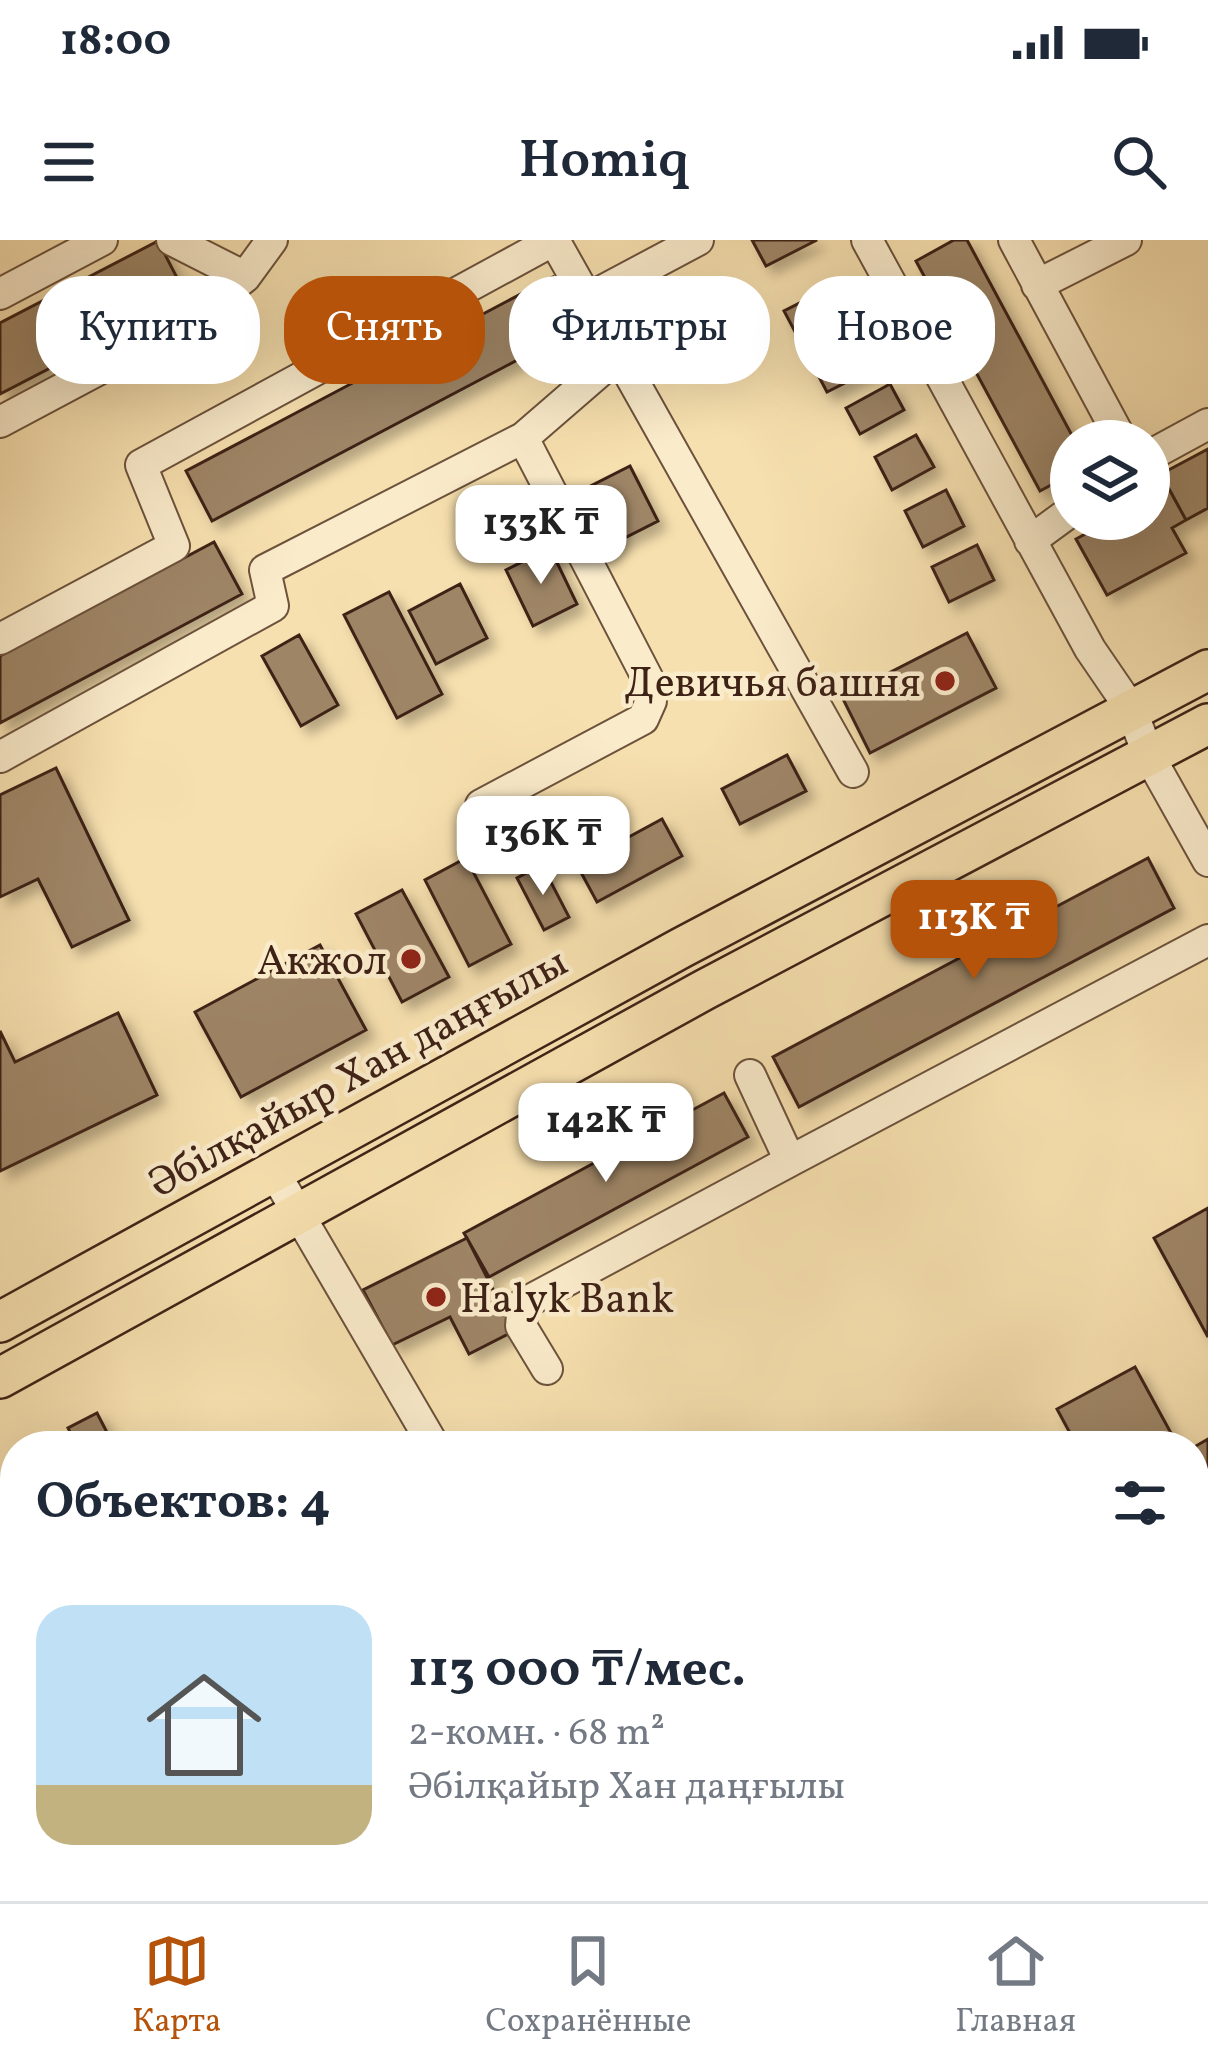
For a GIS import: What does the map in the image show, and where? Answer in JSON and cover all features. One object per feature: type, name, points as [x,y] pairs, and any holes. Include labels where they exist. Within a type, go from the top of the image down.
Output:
[{"type":"main road","name":"Әбілқайыр Хан даңғылы","points":[[0,1322],[680,948],[1208,670]]},
{"type":"main road","points":[[0,1378],[704,990],[1208,724]]},
{"type":"street","points":[[0,293],[101,240]]},
{"type":"street","points":[[172,240],[243,276]]},
{"type":"street","points":[[246,276],[272,240]]},
{"type":"street","points":[[0,639],[174,546],[141,465],[554,240],[576,276]]},
{"type":"street","points":[[631,276],[698,240]]},
{"type":"street","points":[[867,240],[1090,649],[1131,709],[1148,754],[1208,862]]},
{"type":"street","points":[[1014,240],[1111,420]]},
{"type":"street","points":[[1037,285],[1126,240]]},
{"type":"street","points":[[0,422],[71,384]]},
{"type":"street","points":[[0,757],[273,606],[265,570],[524,438],[586,384]]},
{"type":"street","points":[[637,384],[853,772]]},
{"type":"street","points":[[1170,445],[1208,424]]},
{"type":"street","points":[[482,806],[643,719],[650,701],[651,685],[524,438]]},
{"type":"street","points":[[1030,541],[1050,526]]},
{"type":"street","points":[[547,1369],[521,1326],[523,1304],[1208,940]]},
{"type":"street","points":[[750,1075],[790,1161]]},
{"type":"street","points":[[274,1172],[425,1431]]},
{"type":"building","points":[[752,240],[817,240],[766,266]]},
{"type":"building","points":[[954,240],[967,240],[986,276],[924,276],[916,261]]},
{"type":"building","points":[[158,241],[176,276],[91,276]]},
{"type":"building","points":[[995,292],[1064,420],[1050,420],[1050,486],[1040,491],[982,384],[995,384]]},
{"type":"building","points":[[509,300],[509,364],[485,377],[485,313]]},
{"type":"building","points":[[36,304],[36,375],[0,394],[0,323]]},
{"type":"building","points":[[794,306],[794,330],[784,311]]},
{"type":"building","points":[[351,384],[472,384],[212,521],[186,471]]},
{"type":"building","points":[[890,384],[904,410],[860,434],[846,408]]},
{"type":"building","points":[[916,435],[934,467],[892,490],[875,457]]},
{"type":"building","points":[[1208,449],[1208,508],[1186,520],[1170,491],[1170,469]]},
{"type":"building","points":[[630,466],[658,521],[599,551],[571,496]]},
{"type":"building","points":[[946,490],[964,526],[923,547],[905,511]]},
{"type":"building","points":[[1170,491],[1186,520],[1172,528],[1186,553],[1107,595],[1077,540],[1170,540]]},
{"type":"building","points":[[214,542],[242,594],[0,723],[0,656]]},
{"type":"building","points":[[977,545],[994,580],[949,602],[932,567]]},
{"type":"building","points":[[550,548],[577,604],[533,626],[506,570]]},
{"type":"building","points":[[460,584],[487,638],[436,664],[409,611]]},
{"type":"building","points":[[389,592],[442,694],[397,718],[344,615]]},
{"type":"building","points":[[967,633],[996,688],[870,753],[842,697]]},
{"type":"building","points":[[299,635],[338,705],[301,726],[262,656]]},
{"type":"building","points":[[787,755],[806,791],[740,824],[722,789]]},
{"type":"building","points":[[56,768],[129,920],[72,947],[38,879],[0,897],[0,795]]},
{"type":"building","points":[[662,819],[682,856],[597,902],[577,865]]},
{"type":"building","points":[[466,858],[511,944],[469,966],[425,880]]},
{"type":"building","points":[[1148,858],[1174,908],[799,1107],[773,1057]]},
{"type":"building","points":[[542,865],[569,917],[544,930],[517,878]]},
{"type":"building","points":[[402,890],[449,977],[402,1002],[356,914]]},
{"type":"building","points":[[320,945],[366,1030],[241,1097],[195,1012]]},
{"type":"building","points":[[118,1013],[157,1095],[0,1171],[0,1031],[15,1062]]},
{"type":"building","points":[[724,1093],[748,1137],[489,1277],[464,1233]]},
{"type":"building","points":[[1208,1208],[1208,1337],[1154,1238]]},
{"type":"building","points":[[467,1238],[514,1331],[469,1354],[450,1317],[392,1345],[363,1290]]},
{"type":"building","points":[[1135,1367],[1170,1431],[1069,1431],[1057,1409]]},
{"type":"building","points":[[97,1413],[106,1431],[70,1431]]},
{"type":"place","name":"Девичья башня","points":[[945,681]]},
{"type":"place","name":"Акжол","points":[[411,959]]},
{"type":"place","name":"Halyk Bank","points":[[436,1297]]}]
